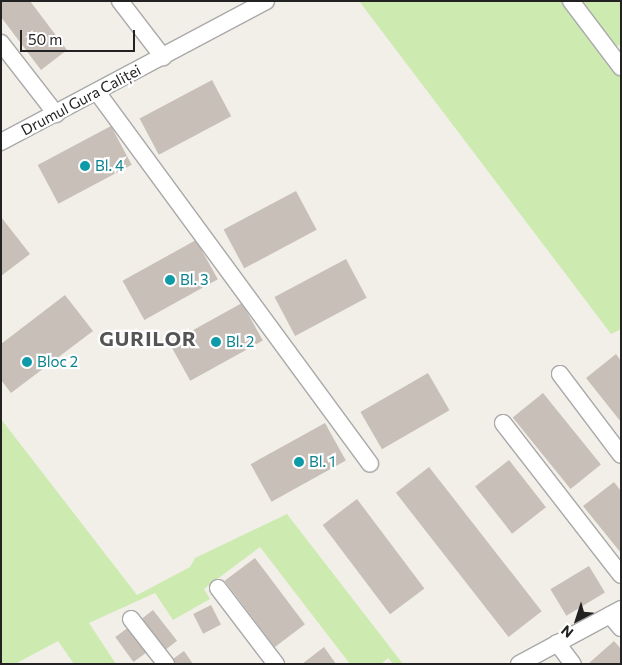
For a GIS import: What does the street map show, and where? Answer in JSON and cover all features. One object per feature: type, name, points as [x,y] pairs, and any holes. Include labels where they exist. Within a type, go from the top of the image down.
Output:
[{"type":"street","points":[[120,1],[163,57]]},
{"type":"street","name":"Drumul Gura Caliței","points":[[1,142],[266,1]]},
{"type":"street","points":[[571,1],[621,67]]},
{"type":"street","points":[[1,43],[56,114]]},
{"type":"street","points":[[97,92],[370,464]]},
{"type":"street","points":[[560,374],[621,455]]},
{"type":"street","points":[[503,423],[621,574]]},
{"type":"street","points":[[218,588],[276,664]]},
{"type":"street","points":[[519,664],[616,612],[621,628]]},
{"type":"street","points":[[131,619],[166,664]]},
{"type":"street","points":[[557,643],[572,664]]},
{"type":"green space","points":[[359,1],[621,1],[621,44],[606,52],[621,73],[621,329],[611,334]]},
{"type":"green space","points":[[1,419],[137,595],[190,567],[195,558],[287,514],[403,664],[393,664],[388,658],[381,664],[350,664],[260,547],[204,589],[210,599],[173,620],[155,593],[89,623],[116,664],[74,664],[58,641],[15,664],[1,664]]},
{"type":"building","points":[[1,1],[30,1],[67,50],[41,70],[1,17]]},
{"type":"building","name":"Bl. 4","points":[[212,80],[231,116],[159,155],[140,118]]},
{"type":"building","name":"Bl. 4","points":[[111,126],[132,165],[58,204],[38,165]]},
{"type":"building","name":"Bl. 3","points":[[296,191],[317,230],[244,268],[224,229]]},
{"type":"building","points":[[1,217],[30,254],[1,276]]},
{"type":"building","name":"Bl. 3","points":[[196,240],[218,279],[144,320],[123,281]]},
{"type":"building","name":"Bl. 2","points":[[346,259],[367,298],[295,336],[274,297]]},
{"type":"building","name":"Bloc 2","points":[[65,295],[93,331],[11,393],[1,380],[1,344]]},
{"type":"building","name":"Bl. 2","points":[[242,303],[263,341],[190,381],[169,343]]},
{"type":"building","points":[[616,354],[621,361],[621,422],[586,378]]},
{"type":"building","name":"Bl. 1","points":[[428,373],[449,410],[382,449],[360,412]]},
{"type":"building","points":[[543,393],[601,464],[571,489],[513,418]]},
{"type":"building","name":"Bl. 1","points":[[325,423],[346,461],[272,502],[251,464]]},
{"type":"building","points":[[509,460],[546,507],[512,534],[475,486]]},
{"type":"building","points":[[429,467],[542,611],[509,637],[396,493]]},
{"type":"building","points":[[614,482],[621,491],[621,553],[583,506]]},
{"type":"building","points":[[357,499],[424,588],[390,614],[323,525]]},
{"type":"building","points":[[255,558],[305,624],[275,647],[225,581]]},
{"type":"building","points":[[589,566],[605,593],[566,616],[550,589]]},
{"type":"building","points":[[211,605],[221,625],[203,634],[193,614]]},
{"type":"building","points":[[153,610],[177,641],[164,651],[140,620]]},
{"type":"building","points":[[129,627],[147,652],[133,662],[115,637]]},
{"type":"building","points":[[614,641],[621,649],[621,664],[588,664]]},
{"type":"building","points":[[324,647],[336,664],[302,664]]},
{"type":"building","points":[[184,651],[193,664],[173,664],[170,661]]},
{"type":"place","name":"Bl. 4","points":[[85,166]]},
{"type":"place","name":"Bl. 3","points":[[170,280]]},
{"type":"place","name":"Bl. 2","points":[[216,342]]},
{"type":"place","name":"Bloc 2","points":[[27,362]]},
{"type":"place","name":"Bl. 1","points":[[299,462]]},
{"type":"district","name":"GURILOR","points":[[148,338]]}]
